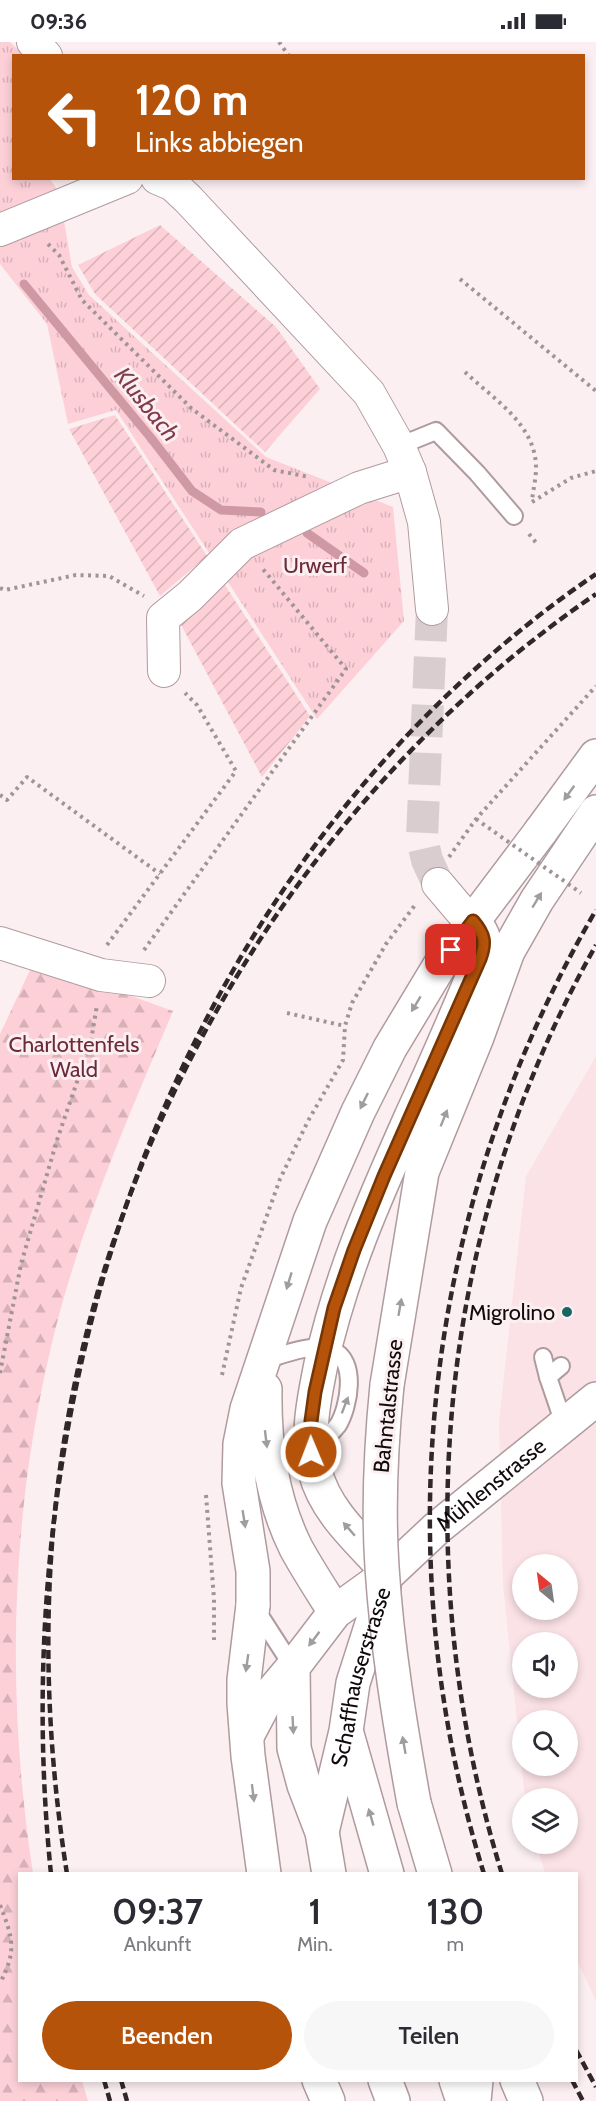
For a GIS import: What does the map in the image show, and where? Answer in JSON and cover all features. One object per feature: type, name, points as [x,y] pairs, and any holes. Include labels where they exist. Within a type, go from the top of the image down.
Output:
[{"type":"main road","points":[[264,1872],[249,1767],[244,1680],[253,1605],[253,1571],[239,1483],[240,1444],[247,1409],[310,1221],[358,1112],[390,1048],[440,965],[596,756]]},
{"type":"main road","points":[[445,1042],[508,951],[537,900],[596,812]]},
{"type":"main road","points":[[389,1573],[332,1509],[322,1493],[311,1452],[311,1421],[334,1308],[360,1231],[445,1042],[484,947],[483,933],[473,921]]},
{"type":"main road","name":"Bahntalstrasse","points":[[434,1872],[414,1803],[399,1719],[382,1567],[380,1488],[382,1437],[387,1385],[422,1172],[477,1037],[508,951]]},
{"type":"main road","points":[[265,1360],[265,1431],[274,1487],[285,1524],[297,1549],[335,1612]]},
{"type":"main road","name":"Mühlenstrasse","points":[[389,1573],[437,1528],[596,1399]]},
{"type":"main road","name":"Schaffhauserstrasse","points":[[329,1872],[322,1832],[304,1785],[294,1748],[293,1667],[335,1612],[389,1573]]},
{"type":"main road","name":"Schaffhauserstrasse","points":[[322,1832],[346,1731],[353,1683],[389,1573]]},
{"type":"main road","points":[[248,1734],[267,1698],[293,1667]]},
{"type":"main road","points":[[346,1731],[386,1872]]},
{"type":"main road","points":[[320,2082],[328,2101]]},
{"type":"main road","points":[[386,2082],[393,2101]]},
{"type":"main road","points":[[457,2082],[463,2101]]},
{"type":"main road","points":[[474,2101],[476,2082]]},
{"type":"main road","points":[[518,2082],[526,2101]]},
{"type":"street","points":[[12,225],[122,180]]},
{"type":"street","points":[[162,180],[173,185],[188,199],[369,393],[405,459],[424,522],[432,609]]},
{"type":"street","points":[[164,670],[163,618],[190,596],[242,544],[359,488],[405,459]]},
{"type":"street","points":[[438,884],[455,905],[473,921]]},
{"type":"street","points":[[0,943],[94,973],[149,981]]},
{"type":"lane","points":[[405,459],[436,431],[477,472],[514,516]]},
{"type":"lane","points":[[265,1360],[300,1349],[325,1348]]},
{"type":"lane","points":[[543,1357],[554,1372],[564,1424]]},
{"type":"lane","points":[[253,1605],[293,1667]]},
{"type":"path","points":[[12,225],[59,255],[82,300],[191,408],[274,470],[359,488]]},
{"type":"path","points":[[460,279],[596,391]]},
{"type":"path","points":[[465,372],[514,416],[525,432],[534,450],[536,467],[532,502]]},
{"type":"path","points":[[514,516],[571,478],[596,471]]},
{"type":"path","points":[[94,973],[145,950],[346,669],[242,544]]},
{"type":"path","points":[[0,588],[5,591],[76,575],[109,576],[170,612]]},
{"type":"path","points":[[0,1373],[21,1264],[57,1140],[91,1041],[94,973],[160,874],[236,771],[197,705],[164,670]]},
{"type":"path","points":[[0,795],[7,800],[27,777],[160,874]]},
{"type":"path","points":[[476,819],[580,893]]},
{"type":"path","points":[[287,1013],[345,1026]]},
{"type":"path","points":[[0,1905],[12,1936],[11,1963],[0,1983]]},
{"type":"shaded area","points":[[596,1056],[596,2001],[578,1962],[578,1872],[545,1872],[539,1854],[578,1854],[578,1788],[524,1788],[523,1776],[578,1776],[578,1710],[516,1710],[515,1698],[578,1698],[578,1632],[512,1632],[512,1672],[503,1585],[499,1421],[526,1176]]},
{"type":"green space","name":"Urwerf","points":[[0,42],[10,42],[23,54],[12,54],[12,180],[51,180],[59,192],[72,267],[89,295],[266,457],[393,507],[404,621],[317,719],[116,410],[68,424],[47,324],[0,264]]},
{"type":"green space","points":[[160,225],[276,327],[320,389],[265,452],[95,294],[78,265]]},
{"type":"green space","points":[[115,415],[207,556],[160,596],[69,429]]},
{"type":"green space","points":[[223,582],[310,716],[262,777],[179,621]]},
{"type":"green space","name":"Charlottenfels Wald","points":[[31,968],[123,993],[173,1011],[89,1218],[62,1304],[37,1412],[20,1543],[16,1609],[16,1675],[24,1807],[33,1872],[18,1872],[18,2082],[82,2082],[88,2101],[0,2101],[0,1034]]},
{"type":"waterway","name":"Klusbach","points":[[24,284],[192,491],[221,510],[261,512]]},
{"type":"waterway","name":"Klusbach","points":[[307,533],[364,573]]},
{"type":"tunnel","points":[[432,609],[422,838],[427,860],[438,884]]},
{"type":"railway","points":[[51,1872],[43,1687],[56,1501],[92,1319],[149,1144],[228,979],[329,827],[452,691],[596,574]]},
{"type":"railway","points":[[67,1872],[54,1764],[48,1654],[52,1545],[57,1490],[65,1435],[92,1311],[132,1190],[184,1073],[246,961],[319,856],[402,759],[495,672],[596,594]]},
{"type":"railway","points":[[483,1872],[453,1751],[435,1627],[430,1503],[438,1380],[459,1258],[492,1139],[538,1022],[596,910]]},
{"type":"railway","points":[[501,1872],[472,1757],[454,1638],[447,1518],[453,1399],[471,1282],[500,1166],[542,1053],[596,945]]},
{"type":"railway","points":[[578,2054],[596,2087]]},
{"type":"railway","points":[[105,2082],[110,2101]]},
{"type":"railway","points":[[122,2082],[127,2101]]},
{"type":"railway","points":[[573,2082],[583,2101]]},
{"type":"place","name":"Migrolino","points":[[567,1312]]},
{"type":"route","points":[[311,1452],[311,1421],[315,1392],[334,1308],[360,1231],[480,959],[484,947],[483,933],[473,921],[451,950]]}]
